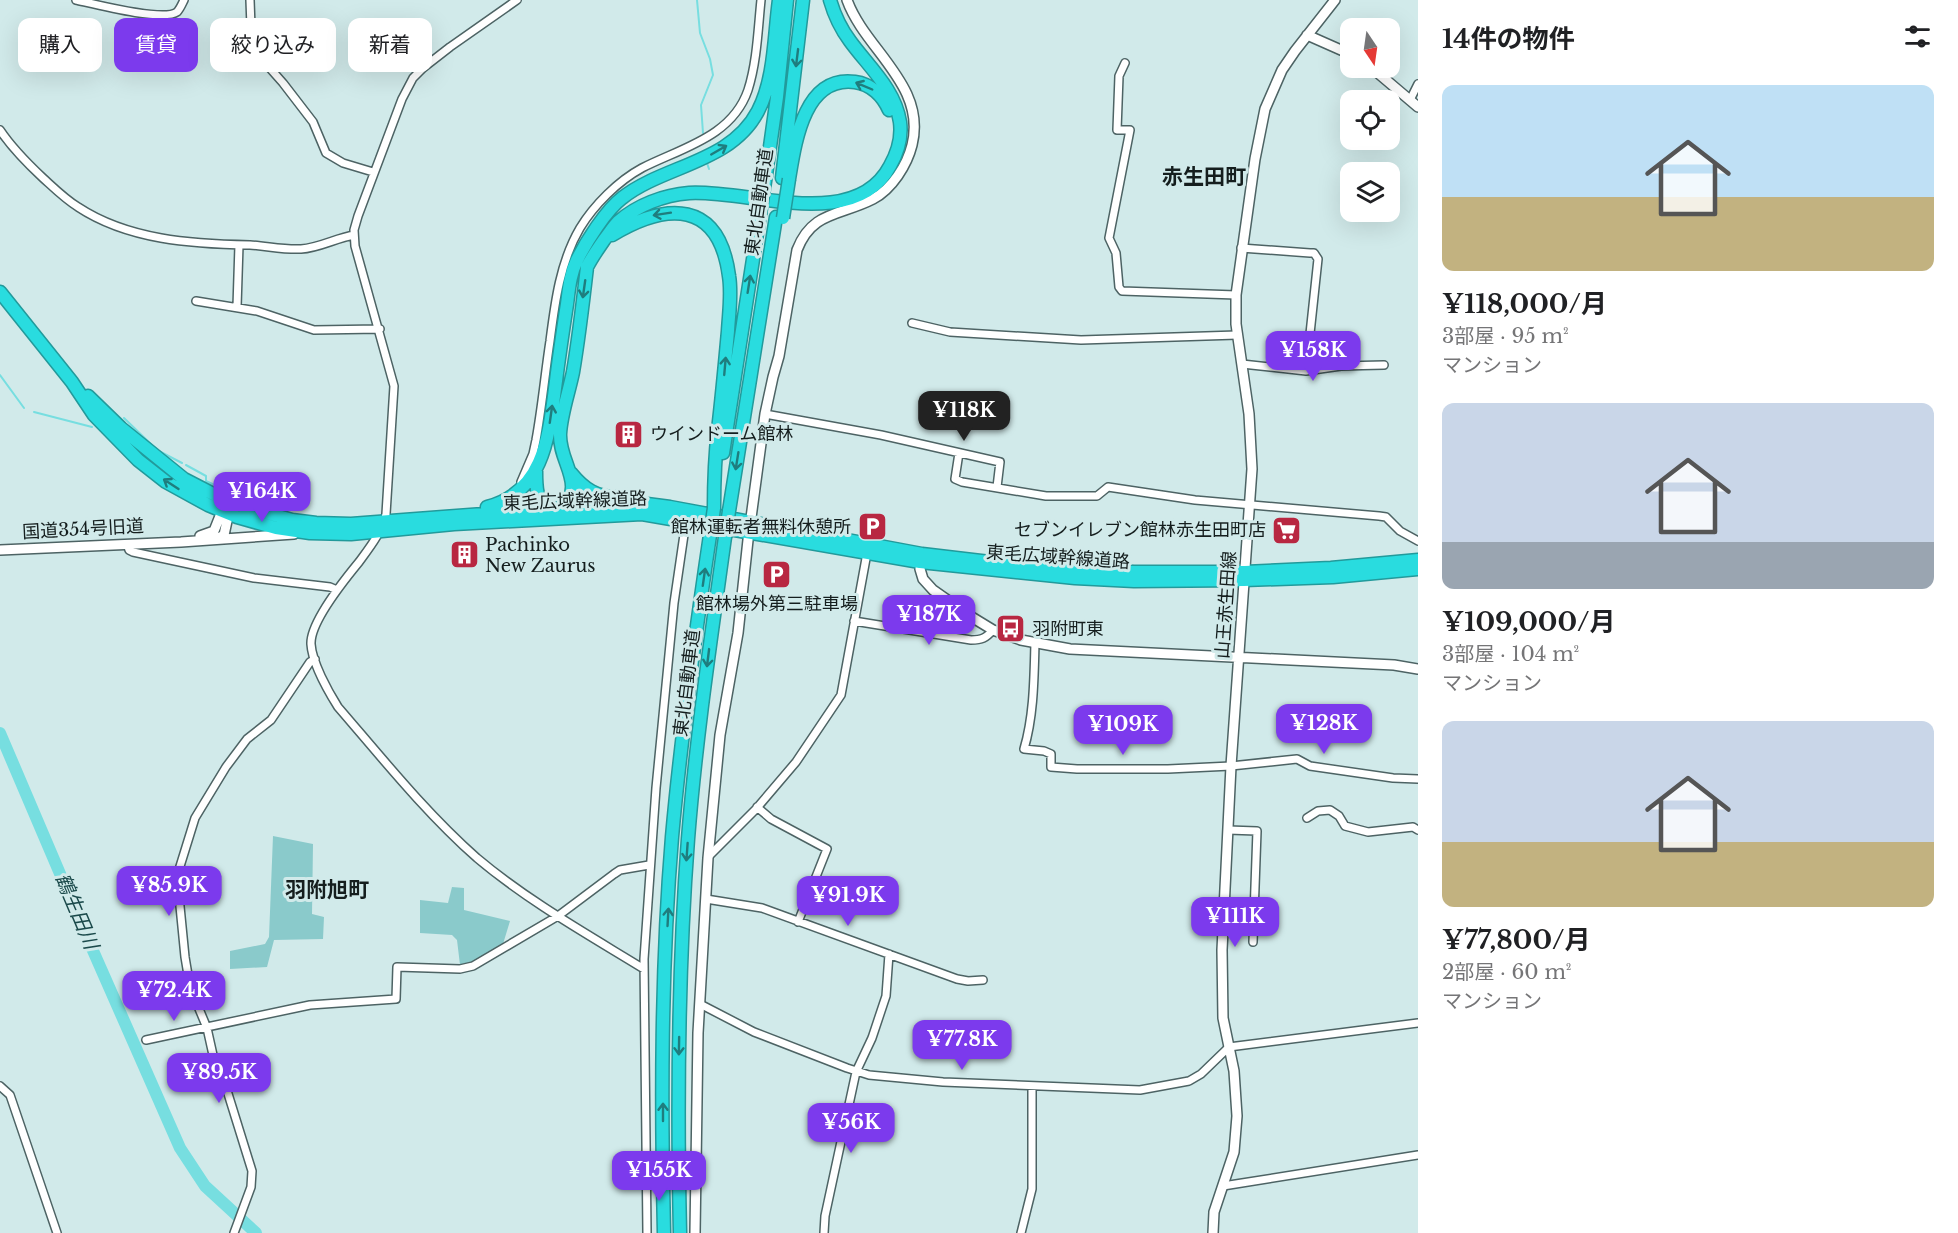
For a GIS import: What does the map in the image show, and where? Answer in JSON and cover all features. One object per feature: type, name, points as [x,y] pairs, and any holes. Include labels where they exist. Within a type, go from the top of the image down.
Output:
[{"type":"highway","points":[[454,516],[508,500],[521,491],[536,470],[545,448],[550,422],[572,272],[584,246],[606,213],[629,193],[732,142],[753,120],[763,99],[768,79],[779,0]]},
{"type":"highway","name":"東北自動車道","points":[[664,1233],[663,1044],[672,839],[686,707],[714,508],[760,214],[788,0]]},
{"type":"highway","name":"東北自動車道","points":[[680,1233],[679,1055],[683,922],[690,821],[725,537],[756,341],[780,217],[803,0]]},
{"type":"highway","points":[[536,470],[536,491],[544,508],[555,518],[565,507],[572,491],[571,473],[561,446],[561,428],[573,368],[587,267],[592,256],[616,224],[651,202],[687,194],[718,194],[792,203],[827,203],[859,195],[882,178],[889,169],[898,150],[900,131],[897,110],[886,88],[842,29],[830,0]]},
{"type":"highway","points":[[601,223],[650,195],[688,186],[718,186],[804,196],[832,195],[854,189],[873,178],[886,160],[890,149],[893,129],[891,119],[888,108],[878,93],[862,83],[842,82],[833,85],[816,97],[809,106],[797,133],[785,178]]},
{"type":"highway","points":[[606,238],[642,219],[660,214],[677,213],[693,216],[705,223],[722,245],[729,278],[730,298],[723,390],[715,452],[714,508]]},
{"type":"highway","name":"東毛広域幹線道路","points":[[0,292],[72,381],[122,428],[178,475],[228,509],[276,528],[310,533],[351,534],[383,526],[454,516],[634,503],[670,507],[867,553],[921,558]]},
{"type":"highway","points":[[571,473],[579,483],[594,494],[656,499],[670,507]]},
{"type":"highway","name":"東毛広域幹線道路","points":[[228,509],[306,522],[383,526],[642,514],[750,527],[1015,573],[1134,581],[1244,576],[1418,560]]},
{"type":"highway","name":"東毛広域幹線道路","points":[[1244,576],[1333,577],[1418,569]]},
{"type":"street","points":[[76,0],[157,15],[175,13],[184,0]]},
{"type":"street","points":[[250,0],[251,27],[246,34],[249,44],[306,112],[327,153],[343,163],[373,172]]},
{"type":"street","points":[[517,0],[450,47],[413,78],[402,99],[358,216],[354,235],[394,386],[383,526],[337,590],[312,633],[312,648],[338,707],[436,818],[478,858],[518,890],[644,969]]},
{"type":"street","points":[[519,485],[524,478],[536,440],[559,282],[570,248],[580,228],[603,199],[624,180],[640,169],[710,137],[732,116],[747,90],[756,47],[761,0]]},
{"type":"street","points":[[695,1233],[700,1004],[705,899],[720,735],[738,633],[765,414],[779,356],[797,250],[802,236],[827,215],[875,198],[891,184],[907,159],[914,137],[913,117],[907,91],[889,64],[864,34],[847,0]]},
{"type":"street","name":"山王赤生田線","points":[[1213,1233],[1214,1212],[1234,1152],[1237,1094],[1223,1018],[1222,950],[1231,766],[1252,470],[1249,414],[1238,335],[1236,296],[1241,248],[1265,109],[1282,70],[1335,0]]},
{"type":"street","points":[[1307,35],[1340,50]]},
{"type":"street","points":[[1125,63],[1119,75],[1116,130],[1130,130],[1109,238],[1116,254],[1119,287],[1122,291],[1236,296]]},
{"type":"street","points":[[1384,78],[1418,107]]},
{"type":"street","points":[[1410,100],[1418,84]]},
{"type":"street","points":[[0,130],[32,167],[59,193],[87,213],[154,237],[204,243],[302,249],[354,235]]},
{"type":"street","points":[[237,307],[239,245]]},
{"type":"street","points":[[1241,248],[1311,252],[1318,259],[1306,371]]},
{"type":"street","points":[[196,301],[237,307],[314,330],[380,330]]},
{"type":"street","points":[[912,323],[950,332],[1081,340],[1238,335]]},
{"type":"street","points":[[1242,364],[1306,371],[1341,366],[1384,365]]},
{"type":"street","points":[[765,414],[881,435],[1000,462],[997,487]]},
{"type":"street","points":[[960,453],[955,479],[962,482],[1046,496],[1097,496],[1108,487],[1195,500],[1386,518],[1400,531],[1418,541]]},
{"type":"street","points":[[217,539],[224,535],[228,509]]},
{"type":"street","name":"国道354号旧道","points":[[168,541],[209,534],[215,530],[228,509]]},
{"type":"street","points":[[647,1233],[644,969],[649,865],[674,603],[686,521]]},
{"type":"street","name":"国道354号旧道","points":[[0,550],[310,533]]},
{"type":"street","points":[[127,544],[129,550],[133,552],[254,578],[330,587],[337,590]]},
{"type":"street","points":[[708,858],[796,762],[841,695],[867,553]]},
{"type":"street","points":[[921,558],[921,574],[933,590],[993,630],[1035,644],[1070,649],[1394,665],[1418,669]]},
{"type":"street","points":[[854,621],[970,640],[980,640],[993,630]]},
{"type":"street","points":[[1035,644],[1033,686],[1024,749],[1051,754],[1051,767],[1168,769],[1231,766],[1297,759],[1310,766],[1393,778],[1418,779]]},
{"type":"street","points":[[235,1230],[251,1187],[251,1164],[213,1055],[207,1028],[190,987],[177,876],[195,818],[232,757],[247,739],[271,720],[310,662],[315,659]]},
{"type":"street","points":[[757,807],[771,819],[827,849],[798,922]]},
{"type":"street","points":[[1307,818],[1318,811],[1330,810],[1339,816],[1345,826],[1368,832],[1413,827],[1418,830]]},
{"type":"street","points":[[1228,830],[1257,831],[1253,942]]},
{"type":"street","points":[[146,1040],[310,1005],[396,999],[397,967],[460,969],[473,966],[558,916],[620,870],[649,865]]},
{"type":"street","points":[[705,899],[762,908],[957,979],[983,980]]},
{"type":"street","points":[[824,1233],[825,1216],[856,1072],[872,1038],[886,996],[889,954]]},
{"type":"street","points":[[700,1004],[754,1032],[856,1072],[901,1079],[943,1082],[1140,1090],[1189,1081],[1201,1074],[1229,1047],[1418,1023]]},
{"type":"street","points":[[0,1086],[9,1095],[57,1233]]},
{"type":"street","points":[[1021,1233],[1032,1189],[1032,1087]]},
{"type":"street","points":[[1223,1186],[1418,1155]]},
{"type":"shaded area","points":[[273,836],[313,844],[312,914],[324,917],[323,939],[274,940],[267,967],[230,969],[230,951],[265,944],[269,937]]},
{"type":"shaded area","points":[[452,887],[464,888],[464,910],[510,921],[503,944],[472,963],[460,965],[457,940],[452,935],[420,933],[420,900],[448,903]]},
{"type":"waterway","points":[[697,0],[700,33],[710,59],[713,75],[701,105],[703,133]]},
{"type":"waterway","points":[[707,163],[709,169]]},
{"type":"waterway","points":[[0,375],[24,408]]},
{"type":"waterway","points":[[34,412],[92,427]]},
{"type":"waterway","points":[[124,418],[157,450],[182,463]]},
{"type":"waterway","points":[[186,465],[206,476],[206,481],[234,494],[268,505]]},
{"type":"waterway","name":"鶴生田川","points":[[0,733],[180,1148],[205,1186],[256,1233]]},
{"type":"place","name":"ウインドーム館林","points":[[629,434]]},
{"type":"place","name":"館林運転者無料休憩所","points":[[872,527]]},
{"type":"place","name":"セブンイレブン館林赤生田町店","points":[[1287,530]]},
{"type":"place","name":"Pachinko New Zaurus","points":[[464,555]]},
{"type":"place","name":"館林場外第三駐車場","points":[[777,575]]},
{"type":"place","name":"羽附町東","points":[[1011,629]]},
{"type":"district","name":"赤生田町","points":[[1204,177]]},
{"type":"district","name":"羽附旭町","points":[[327,890]]}]
